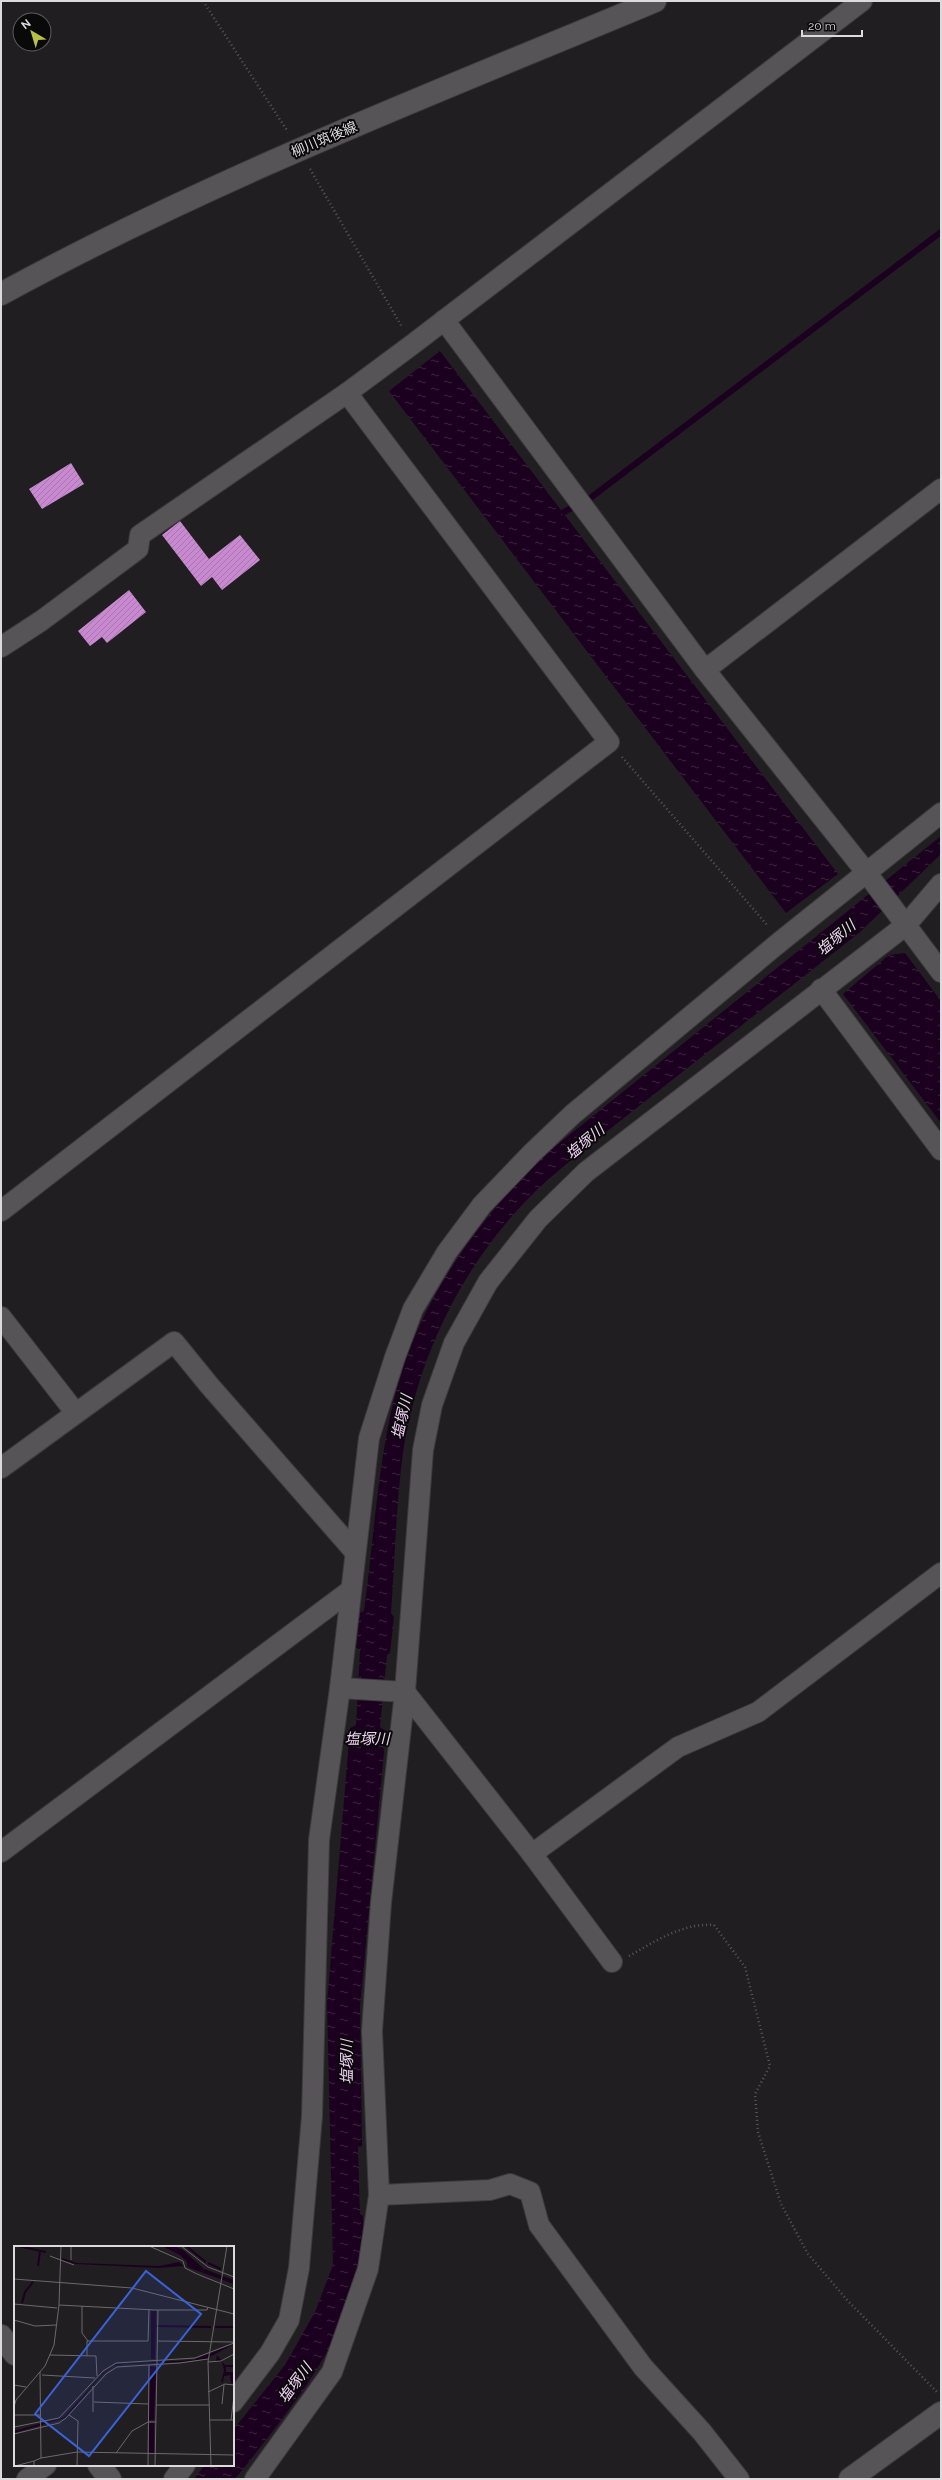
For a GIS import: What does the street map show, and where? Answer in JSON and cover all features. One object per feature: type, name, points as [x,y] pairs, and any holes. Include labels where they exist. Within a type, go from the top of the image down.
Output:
[{"type":"main road","name":"柳川筑後線","points":[[1,294],[86,249],[254,168],[655,1]]},
{"type":"main road","points":[[1,2336],[14,2353]]},
{"type":"main road","points":[[850,2479],[941,2414]]},
{"type":"main road","points":[[100,2466],[110,2479]]},
{"type":"street","points":[[1,647],[41,621],[138,549],[140,535],[347,393],[862,1]]},
{"type":"street","points":[[444,320],[705,670],[866,872],[941,972]]},
{"type":"street","points":[[1,1211],[609,742],[347,393]]},
{"type":"street","points":[[705,670],[941,489]]},
{"type":"street","points":[[234,2401],[270,2353],[289,2320],[299,2268],[312,2116],[319,1840],[340,1688],[369,1438],[395,1357],[413,1309],[447,1252],[482,1205],[532,1153],[574,1114],[781,941],[941,813]]},
{"type":"street","points":[[255,2479],[332,2372],[368,2269],[379,2195],[372,2031],[399,1692],[424,1450],[432,1405],[454,1343],[488,1282],[538,1219],[586,1172],[906,925],[941,884]]},
{"type":"street","points":[[821,990],[941,1150]]},
{"type":"street","points":[[1,1317],[75,1412]]},
{"type":"street","points":[[1,1468],[75,1412],[174,1342],[209,1385],[355,1552]]},
{"type":"street","points":[[532,1854],[678,1748],[758,1712],[941,1573]]},
{"type":"street","points":[[1,1852],[351,1590]]},
{"type":"street","points":[[340,1688],[399,1692],[532,1854],[612,1962]]},
{"type":"street","points":[[379,2195],[490,2190],[510,2184],[530,2192],[540,2225],[642,2367],[702,2432],[739,2479]]},
{"type":"street","points":[[27,2479],[45,2466]]},
{"type":"street","points":[[174,2479],[184,2466]]},
{"type":"path","points":[[203,1],[299,150],[412,344]]},
{"type":"path","points":[[609,742],[781,941]]},
{"type":"path","points":[[612,1962],[630,1956],[664,1936],[690,1926],[697,1924],[714,1925],[745,1967],[770,2066],[755,2094],[758,2132],[781,2204],[808,2254],[846,2300],[941,2396]]},
{"type":"water","points":[[440,351],[838,874],[786,913],[389,391]]},
{"type":"water","name":"塩塚川","points":[[941,836],[941,854],[859,933],[582,1151],[541,1186],[514,1213],[490,1243],[469,1275],[450,1308],[434,1343],[420,1379],[410,1415],[403,1453],[397,1513],[391,1613],[394,1617],[390,1653],[387,1655],[380,1727],[386,1731],[360,2006],[362,2146],[358,2147],[360,2214],[363,2216],[363,2264],[352,2300],[340,2328],[309,2381],[273,2431],[235,2479],[194,2479],[204,2466],[234,2466],[234,2429],[285,2365],[315,2312],[333,2265],[327,2003],[350,1728],[356,1725],[360,1650],[356,1649],[360,1613],[364,1611],[377,1497],[391,1411],[408,1352],[436,1293],[473,1237],[514,1185],[537,1161]]},
{"type":"water","points":[[905,953],[941,1001],[941,1123],[843,994],[889,955]]},
{"type":"building","points":[[71,463],[84,484],[42,509],[29,489]]},
{"type":"building","points":[[180,521],[209,559],[240,535],[260,560],[222,590],[212,577],[201,586],[162,535]]},
{"type":"building","points":[[129,590],[146,612],[107,643],[102,637],[90,646],[78,631]]},
{"type":"waterway","points":[[564,512],[589,499],[941,232]]}]
